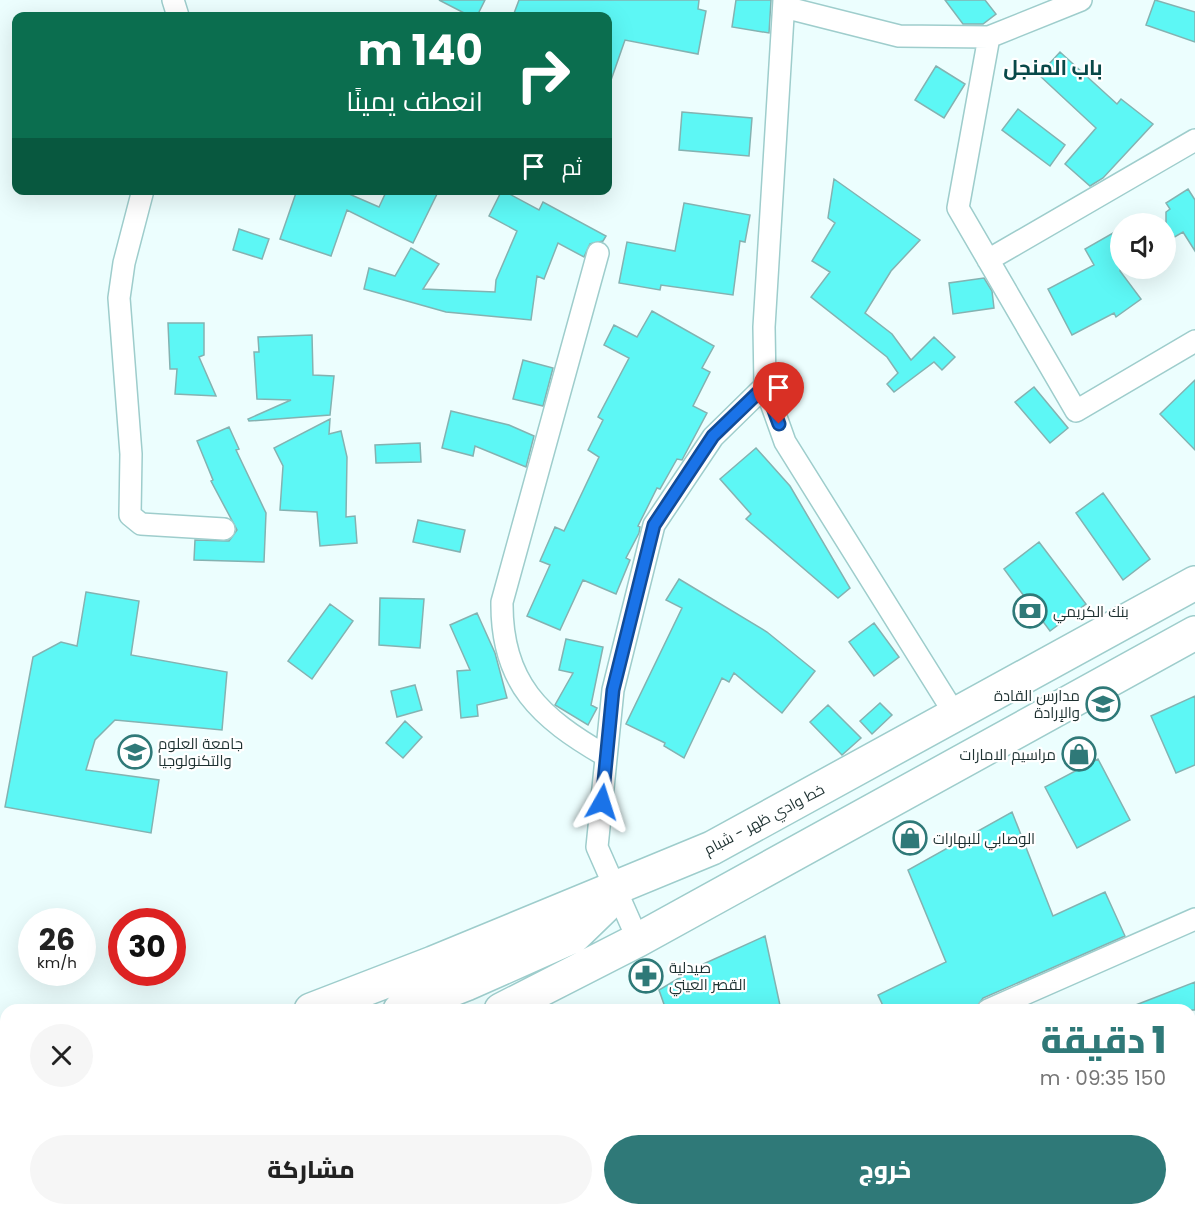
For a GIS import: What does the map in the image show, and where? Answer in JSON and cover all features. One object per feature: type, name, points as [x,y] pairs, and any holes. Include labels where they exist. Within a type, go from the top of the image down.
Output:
[{"type":"main road","name":"خط وادي ظهر - شبام","points":[[327,1004],[433,963],[712,848],[1193,589]]},
{"type":"main road","points":[[513,1004],[638,940],[1195,633]]},
{"type":"main road","points":[[415,1004],[488,975],[574,936],[604,907],[615,888]]},
{"type":"main road","points":[[476,1004],[590,948],[620,940],[638,940]]},
{"type":"street","points":[[956,716],[785,442],[765,386],[764,327],[784,4],[899,36],[989,37],[1081,0]]},
{"type":"street","points":[[989,37],[958,208],[1076,411],[1195,341]]},
{"type":"street","points":[[988,260],[1195,140]]},
{"type":"street","points":[[142,195],[124,263],[119,298],[131,454],[130,515],[141,524],[171,528],[224,529]]},
{"type":"street","points":[[598,253],[502,602],[501,632],[518,682],[570,735],[606,756]]},
{"type":"street","points":[[638,940],[597,847],[613,690],[654,525],[713,436],[765,386]]},
{"type":"street","points":[[1002,1004],[1195,919]]},
{"type":"building","points":[[439,0],[485,0],[479,12],[462,12]]},
{"type":"building","points":[[519,0],[699,0],[698,9],[706,11],[698,54],[625,40],[612,77],[612,12],[514,12]]},
{"type":"building","points":[[736,0],[771,0],[769,33],[732,27]]},
{"type":"building","points":[[945,0],[985,0],[996,14],[983,24],[963,24]]},
{"type":"building","points":[[1155,0],[1195,12],[1195,42],[1146,25]]},
{"type":"building","points":[[1060,52],[1117,104],[1121,99],[1153,124],[1103,178],[1090,186],[1065,164],[1096,128],[1039,75]]},
{"type":"building","points":[[936,66],[965,84],[944,118],[915,100]]},
{"type":"building","points":[[1018,109],[1065,145],[1050,166],[1002,130]]},
{"type":"building","points":[[682,112],[752,118],[749,156],[679,150]]},
{"type":"building","points":[[834,179],[920,240],[891,271],[865,313],[892,334],[911,360],[934,337],[955,357],[942,370],[934,362],[894,392],[887,384],[898,373],[887,357],[811,297],[830,272],[812,261],[835,223],[828,218]]},
{"type":"building","points":[[1188,189],[1195,200],[1195,251],[1183,232],[1176,236],[1176,213],[1166,213],[1170,209],[1166,203]]},
{"type":"building","points":[[295,195],[351,195],[379,207],[385,195],[437,195],[413,243],[347,210],[331,256],[280,239]]},
{"type":"building","points":[[500,195],[511,195],[539,210],[543,202],[606,236],[603,241],[590,244],[584,257],[558,243],[544,279],[537,276],[531,320],[446,312],[364,289],[369,268],[395,276],[411,248],[439,264],[423,289],[495,292],[496,280],[517,231],[489,216]]},
{"type":"building","points":[[684,203],[750,215],[745,242],[740,241],[733,295],[661,285],[660,290],[619,283],[627,242],[675,251]]},
{"type":"building","points":[[239,229],[269,239],[262,259],[233,250]]},
{"type":"building","points":[[1110,235],[1110,279],[1126,279],[1141,299],[1116,317],[1114,313],[1072,335],[1048,289],[1094,265],[1085,249]]},
{"type":"building","points":[[984,278],[992,291],[994,308],[953,314],[949,283]]},
{"type":"building","points":[[652,311],[714,346],[702,368],[710,372],[693,406],[707,413],[682,460],[677,459],[660,489],[657,488],[638,526],[640,527],[639,533],[626,558],[630,560],[616,594],[583,580],[560,630],[527,616],[550,565],[540,561],[555,527],[564,531],[599,457],[588,450],[603,420],[598,417],[629,358],[604,345],[614,325],[637,337]]},
{"type":"building","points":[[168,323],[204,323],[204,355],[199,357],[216,396],[175,394],[177,369],[170,369]]},
{"type":"building","points":[[312,335],[313,375],[334,376],[330,415],[249,421],[248,419],[291,400],[257,399],[254,352],[259,352],[258,337]]},
{"type":"building","points":[[523,360],[553,368],[543,406],[513,399]]},
{"type":"building","points":[[1195,380],[1195,450],[1160,414]]},
{"type":"building","points":[[1034,387],[1068,428],[1050,443],[1015,402]]},
{"type":"building","points":[[451,411],[509,425],[534,436],[526,467],[475,446],[473,456],[442,448]]},
{"type":"building","points":[[330,419],[329,434],[341,431],[347,457],[346,517],[355,516],[357,543],[320,546],[317,512],[280,510],[283,466],[274,448]]},
{"type":"building","points":[[229,427],[239,449],[236,450],[266,513],[264,562],[194,560],[195,540],[229,541],[237,530],[211,481],[213,480],[197,441]]},
{"type":"building","points":[[420,443],[421,462],[376,463],[375,445]]},
{"type":"building","points":[[756,448],[790,486],[850,588],[838,598],[746,519],[751,514],[720,479]]},
{"type":"building","points":[[1103,493],[1150,559],[1123,580],[1076,513]]},
{"type":"building","points":[[418,520],[465,530],[460,552],[413,542]]},
{"type":"building","points":[[1039,542],[1086,604],[1050,631],[1004,569]]},
{"type":"building","points":[[679,579],[767,632],[815,671],[782,713],[734,673],[729,682],[722,678],[684,758],[664,746],[665,743],[626,724],[682,608],[666,600]]},
{"type":"building","points":[[86,592],[139,601],[131,655],[227,672],[222,730],[115,720],[95,740],[86,770],[159,780],[151,833],[5,807],[33,657],[61,642],[77,646]]},
{"type":"building","points":[[380,598],[424,599],[420,648],[379,645]]},
{"type":"building","points":[[330,604],[353,621],[312,679],[288,661]]},
{"type":"building","points":[[477,613],[495,653],[507,698],[477,705],[478,716],[461,718],[457,671],[470,670],[450,625]]},
{"type":"building","points":[[874,623],[899,657],[874,676],[849,642]]},
{"type":"building","points":[[566,639],[603,647],[591,705],[597,708],[588,725],[555,705],[573,673],[559,670]]},
{"type":"building","points":[[415,685],[422,710],[397,717],[391,691]]},
{"type":"building","points":[[1195,696],[1195,765],[1176,773],[1151,716]]},
{"type":"building","points":[[880,703],[892,715],[872,734],[860,721]]},
{"type":"building","points":[[828,705],[861,738],[842,755],[810,722]]},
{"type":"building","points":[[405,721],[422,737],[403,758],[386,743]]},
{"type":"building","points":[[1098,759],[1130,820],[1077,848],[1045,787]]},
{"type":"building","points":[[1012,812],[1053,916],[1105,892],[1125,936],[983,998],[979,1004],[882,1004],[878,995],[946,962],[908,870]]},
{"type":"building","points":[[765,936],[780,1004],[664,1004],[659,990],[699,966]]},
{"type":"building","points":[[1195,982],[1195,1004],[1138,1004]]},
{"type":"place","name":"بنك الكريمي","points":[[1030,611]]},
{"type":"place","name":"مدارس القادة والإرادة","points":[[1103,704]]},
{"type":"place","name":"جامعة العلوم والتكنولوجيا","points":[[135,752]]},
{"type":"place","name":"مراسيم الامارات","points":[[1079,754]]},
{"type":"place","name":"الوصابي للبهارات","points":[[910,838]]},
{"type":"place","name":"صيدلية القصر العيني","points":[[646,976]]},
{"type":"district","name":"باب المنجل","points":[[1053,67]]},
{"type":"route","points":[[602,802],[613,690],[654,525],[713,436],[765,386],[779,424]]}]
